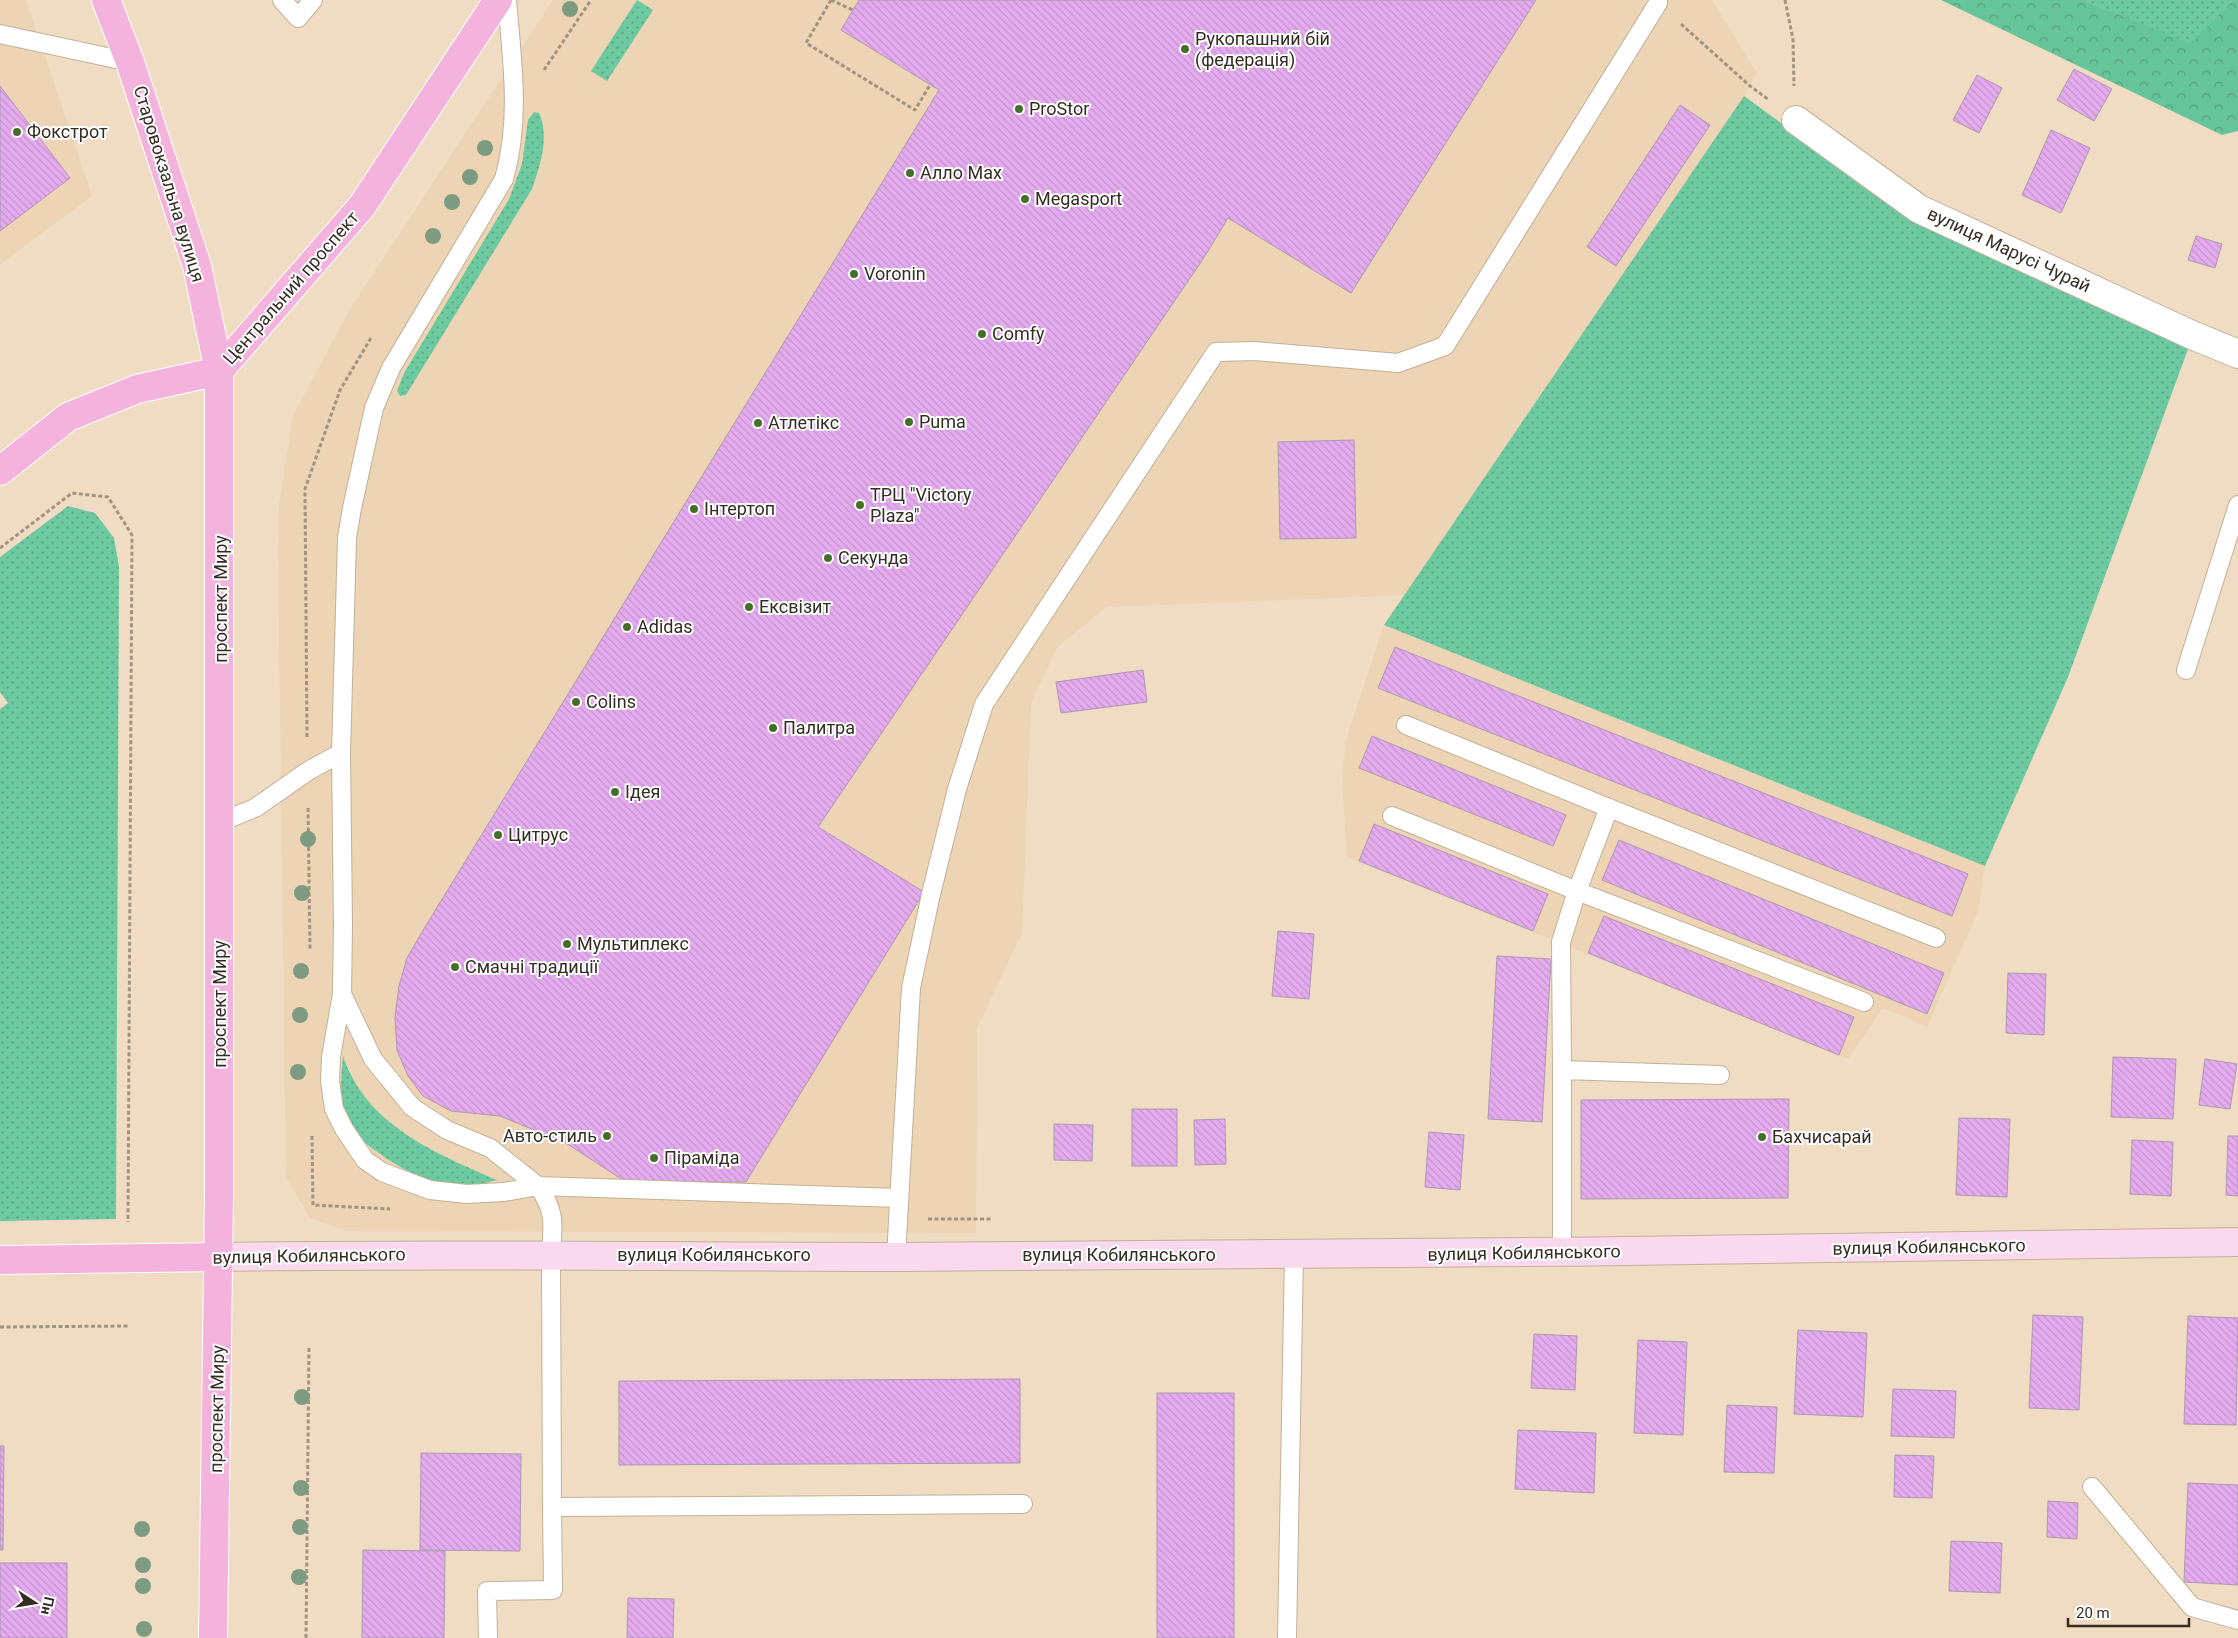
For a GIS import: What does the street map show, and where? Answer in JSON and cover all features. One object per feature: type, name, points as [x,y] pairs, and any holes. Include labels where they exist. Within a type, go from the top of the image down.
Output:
[{"type":"main road","name":"Старовокзальна вулиця","points":[[106,0],[130,62],[197,266],[219,371]]},
{"type":"main road","name":"Центральний проспект","points":[[3,463],[68,418],[137,389],[219,371],[362,206],[498,0]]},
{"type":"main road","name":"проспект Миру","points":[[213,1638],[219,1257],[219,371]]},
{"type":"main road","name":"вулиця Кобилянського","points":[[0,1260],[551,1254],[896,1257],[1562,1253],[2238,1242]]},
{"type":"street","name":"вулиця Марусі Чурай","points":[[1796,120],[1919,209],[2183,331],[2238,354]]},
{"type":"lane","points":[[282,0],[298,18],[313,0]]},
{"type":"lane","points":[[507,0],[515,115],[512,143],[504,179],[391,368],[374,408],[348,538],[341,753],[342,994],[331,1057],[330,1081],[334,1109],[344,1129],[365,1160],[382,1172],[430,1190],[467,1194],[504,1192],[538,1186],[900,1198]]},
{"type":"lane","points":[[896,1257],[911,988],[931,894],[955,799],[984,704],[1216,352],[1255,351],[1398,363],[1445,346],[1658,2]]},
{"type":"lane","points":[[0,34],[130,62]]},
{"type":"lane","points":[[2186,670],[2238,505]]},
{"type":"lane","points":[[1406,725],[1608,808],[1936,938]]},
{"type":"lane","points":[[220,822],[255,808],[308,771],[341,753]]},
{"type":"lane","points":[[1562,1253],[1562,942],[1577,891],[1608,808]]},
{"type":"lane","points":[[1392,816],[1577,891],[1864,1002]]},
{"type":"lane","points":[[342,994],[373,1059],[412,1107],[447,1130],[490,1148],[538,1186],[546,1198],[553,1218],[551,1254],[553,1590],[487,1591],[488,1638]]},
{"type":"lane","points":[[1562,1070],[1720,1075]]},
{"type":"lane","points":[[1288,1638],[1294,1254]]},
{"type":"lane","points":[[2092,1487],[2192,1607],[2238,1620]]},
{"type":"lane","points":[[552,1507],[1023,1504]]},
{"type":"path","points":[[853,10],[831,0],[806,43],[915,110],[930,85]]},
{"type":"path","points":[[1784,0],[1793,40],[1796,120]]},
{"type":"path","points":[[1658,2],[1750,86],[1796,120]]},
{"type":"path","points":[[0,548],[72,493],[108,497],[132,535],[128,1226]]},
{"type":"path","points":[[0,1327],[128,1326]]},
{"type":"path","points":[[306,1638],[309,1346]]},
{"type":"shaded area","points":[[0,0],[26,0],[92,196],[0,264]]},
{"type":"shaded area","points":[[553,0],[1712,0],[1757,73],[1744,96],[1404,595],[1107,607],[1058,646],[1031,703],[1022,933],[977,1028],[976,1233],[347,1231],[310,1218],[286,1177],[278,549],[279,504],[293,416],[350,309]]},
{"type":"shaded area","points":[[1384,625],[1985,866],[1978,911],[1927,1027],[1883,1008],[1848,1059],[1347,857],[1342,779],[1346,740]]},
{"type":"green space","points":[[637,0],[653,10],[607,81],[591,71]]},
{"type":"green space","points":[[1941,0],[2083,0],[2191,44],[2233,0],[2238,0],[2238,131],[2222,135]]},
{"type":"green space","points":[[2083,0],[2233,0],[2191,45]]},
{"type":"green space","points":[[1744,96],[1917,222],[2188,349],[2068,677],[1985,866],[1384,625]]},
{"type":"green space","points":[[534,112],[539,113],[542,122],[544,142],[541,161],[532,189],[406,395],[400,396],[397,391],[404,373],[509,199],[522,164],[528,120]]},
{"type":"green space","points":[[68,506],[95,513],[114,538],[119,567],[116,1219],[0,1221],[0,709],[8,703],[0,692],[0,557]]},
{"type":"green space","points":[[343,1056],[354,1080],[368,1101],[385,1118],[405,1134],[427,1147],[497,1180],[465,1185],[435,1181],[406,1170],[367,1145],[351,1127],[344,1110],[341,1092]]},
{"type":"building","name":"ТРЦ \"Victory Plaza\"","points":[[859,0],[1536,0],[1351,293],[1228,218],[1205,256],[818,827],[924,892],[746,1182],[626,1182],[566,1143],[500,1116],[451,1111],[423,1096],[408,1076],[397,1050],[395,1017],[399,986],[407,958],[425,927],[939,90],[841,30]]},
{"type":"building","points":[[2074,69],[2112,89],[2094,121],[2057,100]]},
{"type":"building","points":[[1977,75],[2002,88],[1979,133],[1953,120]]},
{"type":"building","name":"Фокстрот","points":[[0,86],[70,178],[0,231]]},
{"type":"building","points":[[1680,105],[1710,125],[1616,266],[1587,247]]},
{"type":"building","points":[[2051,130],[2090,148],[2061,213],[2022,195]]},
{"type":"building","points":[[2196,236],[2222,244],[2215,268],[2188,260]]},
{"type":"building","points":[[1354,440],[1356,538],[1280,539],[1278,442]]},
{"type":"building","points":[[1395,647],[1968,874],[1952,916],[1378,688]]},
{"type":"building","points":[[1143,670],[1147,702],[1061,713],[1056,682]]},
{"type":"building","points":[[1372,736],[1566,815],[1553,846],[1359,768]]},
{"type":"building","points":[[1374,824],[1548,894],[1533,931],[1359,861]]},
{"type":"building","points":[[1619,840],[1944,973],[1927,1014],[1602,880]]},
{"type":"building","points":[[1604,916],[1854,1017],[1839,1055],[1588,953]]},
{"type":"building","points":[[1278,931],[1314,934],[1309,999],[1272,996]]},
{"type":"building","points":[[1497,956],[1551,959],[1542,1122],[1488,1119]]},
{"type":"building","points":[[2008,973],[2046,974],[2044,1035],[2006,1033]]},
{"type":"building","points":[[2113,1057],[2176,1059],[2173,1119],[2111,1117]]},
{"type":"building","points":[[2205,1059],[2237,1064],[2230,1109],[2199,1105]]},
{"type":"building","points":[[1789,1099],[1788,1198],[1581,1199],[1581,1100]]},
{"type":"building","points":[[1132,1109],[1177,1109],[1177,1166],[1132,1166]]},
{"type":"building","points":[[1959,1118],[2010,1119],[2007,1197],[1956,1195]]},
{"type":"building","points":[[1225,1119],[1226,1164],[1195,1165],[1194,1120]]},
{"type":"building","points":[[1054,1124],[1093,1125],[1092,1161],[1054,1160]]},
{"type":"building","points":[[1429,1132],[1464,1135],[1460,1190],[1425,1187]]},
{"type":"building","points":[[2228,1136],[2238,1136],[2238,1196],[2226,1195]]},
{"type":"building","points":[[2132,1140],[2173,1142],[2171,1196],[2130,1194]]},
{"type":"building","points":[[2033,1315],[2083,1317],[2079,1410],[2029,1408]]},
{"type":"building","points":[[2188,1316],[2238,1318],[2236,1425],[2184,1424]]},
{"type":"building","points":[[1798,1330],[1867,1333],[1863,1417],[1794,1414]]},
{"type":"building","points":[[1534,1334],[1577,1336],[1575,1390],[1531,1388]]},
{"type":"building","points":[[1638,1340],[1687,1342],[1683,1435],[1634,1433]]},
{"type":"building","points":[[1020,1379],[1020,1463],[619,1465],[619,1381]]},
{"type":"building","points":[[1893,1389],[1956,1391],[1954,1438],[1891,1436]]},
{"type":"building","points":[[1157,1393],[1234,1393],[1234,1638],[1157,1638]]},
{"type":"building","points":[[1727,1405],[1777,1407],[1774,1473],[1724,1472]]},
{"type":"building","points":[[1518,1430],[1596,1433],[1594,1493],[1515,1489]]},
{"type":"building","points":[[0,1446],[4,1446],[3,1550],[0,1550]]},
{"type":"building","points":[[421,1453],[521,1454],[520,1551],[420,1550]]},
{"type":"building","points":[[1895,1455],[1934,1456],[1932,1498],[1894,1497]]},
{"type":"building","points":[[2188,1483],[2238,1485],[2238,1585],[2184,1582]]},
{"type":"building","points":[[2048,1501],[2078,1503],[2077,1539],[2047,1537]]},
{"type":"building","points":[[1951,1541],[2002,1543],[2000,1593],[1949,1591]]},
{"type":"building","points":[[363,1550],[445,1551],[444,1638],[362,1638]]},
{"type":"building","points":[[0,1563],[67,1563],[67,1638],[0,1638]]},
{"type":"building","points":[[628,1598],[674,1599],[673,1638],[627,1638]]},
{"type":"place","name":"Рукопашний бій (федерація)","points":[[1185,49]]},
{"type":"place","name":"ProStor","points":[[1019,109]]},
{"type":"place","name":"Фокстрот","points":[[17,132]]},
{"type":"place","name":"Алло Max","points":[[910,173]]},
{"type":"place","name":"Megasport","points":[[1025,199]]},
{"type":"place","name":"Voronin","points":[[854,274]]},
{"type":"place","name":"Comfy","points":[[982,334]]},
{"type":"place","name":"Puma","points":[[909,422]]},
{"type":"place","name":"Атлетікс","points":[[758,423]]},
{"type":"place","name":"ТРЦ \"Victory Plaza\"","points":[[860,505]]},
{"type":"place","name":"Інтертоп","points":[[694,509]]},
{"type":"place","name":"Секунда","points":[[828,558]]},
{"type":"place","name":"Ексвізит","points":[[749,607]]},
{"type":"place","name":"Adidas","points":[[627,627]]},
{"type":"place","name":"Colins","points":[[576,702]]},
{"type":"place","name":"Палитра","points":[[773,728]]},
{"type":"place","name":"Ідея","points":[[615,792]]},
{"type":"place","name":"Цитрус","points":[[498,835]]},
{"type":"place","name":"Мультиплекс","points":[[567,944]]},
{"type":"place","name":"Смачні традиції","points":[[455,967]]},
{"type":"place","name":"Авто-стиль","points":[[607,1136]]},
{"type":"place","name":"Бахчисарай","points":[[1762,1137]]},
{"type":"place","name":"Піраміда","points":[[654,1158]]}]
